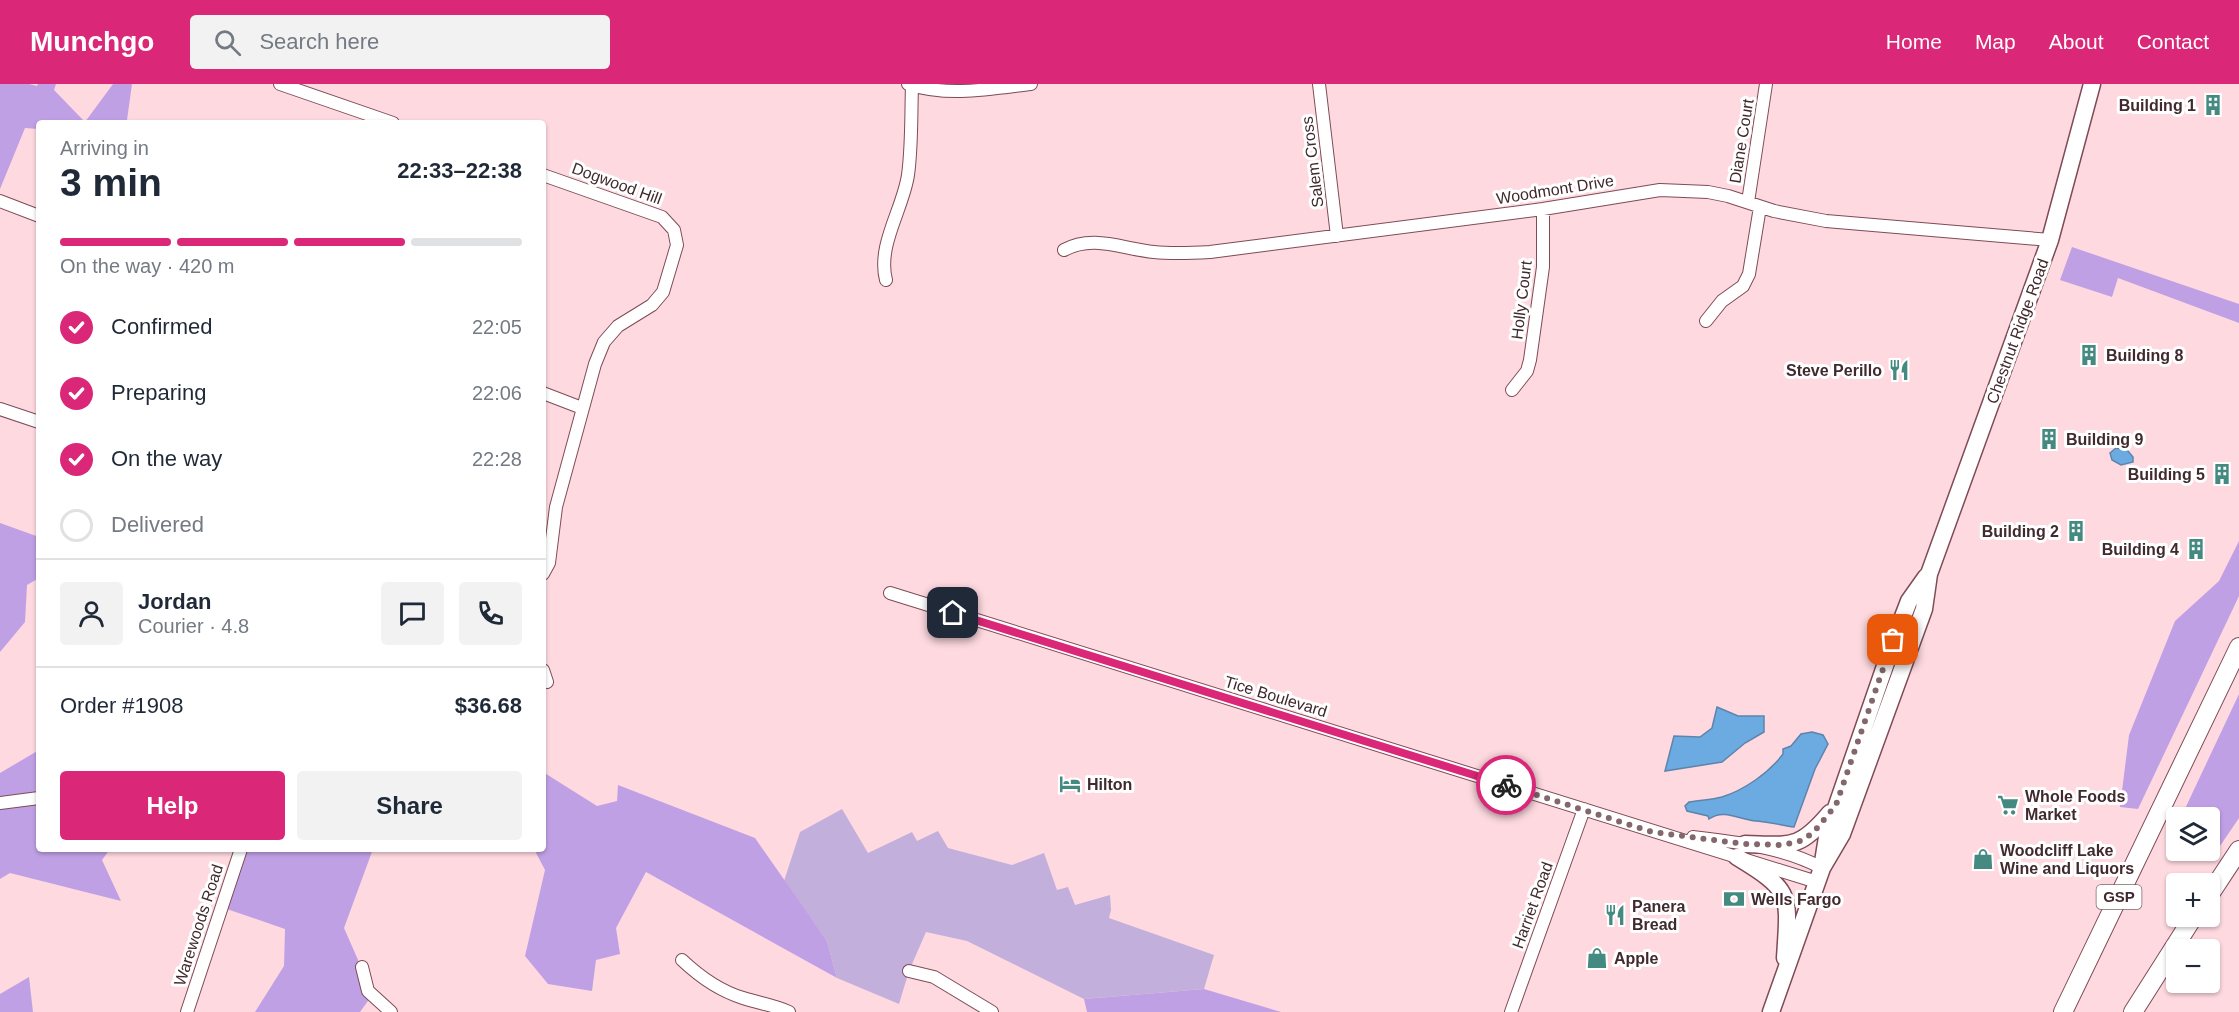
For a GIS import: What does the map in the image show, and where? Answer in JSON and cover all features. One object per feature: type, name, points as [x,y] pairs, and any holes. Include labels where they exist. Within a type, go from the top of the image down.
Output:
[{"type":"highway","name":"GSP","points":[[2063,1012],[2239,646]]},
{"type":"highway","points":[[2220,879],[2239,850]]},
{"type":"highway","points":[[2133,1012],[2187,927]]},
{"type":"main road","name":"Chestnut Ridge Road","points":[[1771,1012],[1820,875],[1842,834],[1924,609],[1929,574],[2050,240],[2092,84]]},
{"type":"main road","name":"Chestnut Ridge Road","points":[[1820,875],[1828,831],[1836,805],[1901,621],[1909,602],[1929,574]]},
{"type":"main road","points":[[1741,850],[1800,841],[1813,833],[1836,805]]},
{"type":"main road","points":[[1741,850],[1773,881],[1784,896],[1787,913],[1784,975]]},
{"type":"street","points":[[280,84],[384,120]]},
{"type":"street","points":[[886,279],[885,252],[905,190],[908,172],[910,85],[953,92],[1030,84]]},
{"type":"street","name":"Salem Cross","points":[[1319,84],[1337,236]]},
{"type":"street","name":"Diane Court","points":[[1748,202],[1766,84]]},
{"type":"street","name":"Dogwood Hill","points":[[546,176],[662,217],[674,230],[676,245],[663,292],[652,305],[618,326],[604,342],[582,408]]},
{"type":"street","name":"Woodmont Drive","points":[[1064,250],[1075,244],[1096,242],[1157,253],[1192,253],[1543,209],[1660,190],[1708,192],[1802,218],[2050,240]]},
{"type":"street","points":[[0,201],[36,215]]},
{"type":"street","points":[[1706,321],[1722,301],[1743,286],[1749,274],[1760,207]]},
{"type":"street","name":"Holly Court","points":[[1512,390],[1527,371],[1530,360],[1543,267],[1543,209]]},
{"type":"street","points":[[546,394],[582,408],[556,507],[552,552],[546,567]]},
{"type":"street","points":[[0,409],[36,421]]},
{"type":"street","name":"Tice Boulevard","points":[[890,593],[1652,832],[1741,850],[1795,856],[1820,875]]},
{"type":"street","points":[[0,803],[36,798]]},
{"type":"street","name":"Harriet Road","points":[[1511,1012],[1584,809]]},
{"type":"street","name":"Warewoods Road","points":[[187,1012],[240,852]]},
{"type":"street","points":[[682,960],[722,990],[789,1012]]},
{"type":"street","points":[[362,967],[368,991],[391,1012]]},
{"type":"street","points":[[909,971],[934,977],[992,1012]]},
{"type":"shaded area","points":[[0,84],[37,86],[38,84],[56,84],[54,90],[83,120],[36,120],[36,129],[25,128],[0,189]]},
{"type":"shaded area","points":[[113,84],[132,84],[127,120],[86,120]]},
{"type":"shaded area","points":[[2072,247],[2239,304],[2239,323],[2118,278],[2112,297],[2060,280]]},
{"type":"shaded area","points":[[0,523],[36,536],[36,580],[27,585],[25,622],[0,652]]},
{"type":"shaded area","points":[[2239,541],[2239,596],[2138,809],[2120,807],[2129,735],[2175,621],[2219,581]]},
{"type":"shaded area","points":[[2239,694],[2239,818],[2220,846],[2220,807],[2186,807]]},
{"type":"shaded area","points":[[36,752],[36,852],[108,852],[102,860],[121,901],[10,873],[0,879],[0,773]]},
{"type":"shaded area","points":[[546,774],[597,806],[617,801],[618,785],[755,838],[827,941],[837,978],[646,872],[616,928],[620,954],[596,960],[592,991],[548,984],[525,956],[545,870],[536,852],[546,852]]},
{"type":"shaded area","points":[[842,809],[868,853],[912,832],[917,841],[938,831],[948,848],[1012,865],[1044,853],[1057,890],[1068,887],[1075,905],[1110,895],[1109,918],[1214,955],[1204,989],[1084,999],[967,941],[926,932],[909,971],[899,1004],[837,978],[827,941],[784,881],[800,832]]},
{"type":"shaded area","points":[[238,852],[372,852],[344,928],[373,994],[360,1012],[255,1012],[284,966],[285,929],[221,907]]},
{"type":"shaded area","points":[[29,977],[33,1012],[0,1012],[0,994]]},
{"type":"shaded area","points":[[1204,989],[1281,1012],[1087,1012],[1084,999]]},
{"type":"water","points":[[2116,448],[2127,450],[2133,457],[2133,462],[2121,465],[2112,460],[2110,453]]},
{"type":"water","points":[[1717,707],[1738,716],[1764,716],[1764,732],[1745,743],[1722,762],[1665,771],[1674,736],[1700,737],[1712,728]]},
{"type":"water","points":[[1812,732],[1823,735],[1828,744],[1815,769],[1794,827],[1726,815],[1709,819],[1708,816],[1687,811],[1685,806],[1689,802],[1722,797],[1747,785],[1771,768],[1783,754],[1783,749],[1791,746],[1801,734]]},
{"type":"way so far","points":[[1506,785],[1652,832],[1745,844],[1783,845],[1800,841],[1813,833],[1836,805],[1893,640]]},
{"type":"place","name":"Building 1","points":[[2213,105]]},
{"type":"place","name":"Building 8","points":[[2089,355]]},
{"type":"place","name":"Steve Perillo","points":[[1899,370]]},
{"type":"place","name":"Building 9","points":[[2049,439]]},
{"type":"place","name":"Building 5","points":[[2222,474]]},
{"type":"place","name":"Building 2","points":[[2076,531]]},
{"type":"place","name":"Building 4","points":[[2196,549]]},
{"type":"place","name":"Hilton","points":[[1070,784]]},
{"type":"place","name":"Whole Foods Market","points":[[2008,805]]},
{"type":"place","name":"Woodcliff Lake Wine and Liquors","points":[[1983,859]]},
{"type":"place","name":"Wells Fargo","points":[[1734,899]]},
{"type":"place","name":"Panera Bread","points":[[1615,915]]},
{"type":"place","name":"Apple","points":[[1597,958]]},
{"type":"route","points":[[953,613],[1506,785]]}]
